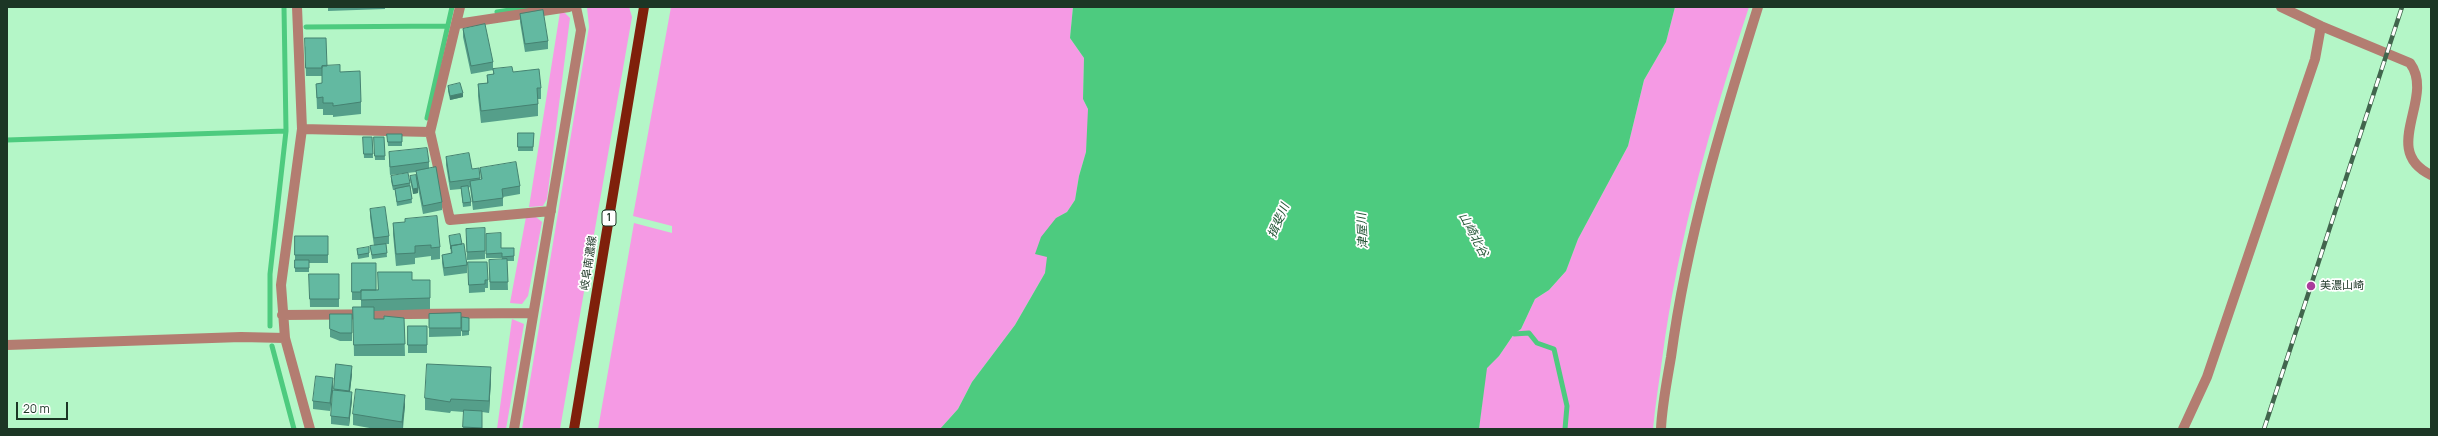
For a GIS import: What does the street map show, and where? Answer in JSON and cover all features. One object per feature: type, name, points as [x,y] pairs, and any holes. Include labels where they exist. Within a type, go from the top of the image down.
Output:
[{"type":"main road","name":"岐阜南濃線","points":[[574,429],[643,9]]},
{"type":"street","points":[[297,7],[302,129],[281,285],[282,315],[285,338],[310,428],[320,429]]},
{"type":"street","points":[[460,7],[430,132],[450,220],[550,212]]},
{"type":"street","points":[[457,24],[569,7]]},
{"type":"street","points":[[514,429],[581,30],[576,7]]},
{"type":"street","points":[[1661,429],[1676,323],[1696,224],[1728,105],[1758,7]]},
{"type":"street","points":[[2281,7],[2321,26],[2410,63],[2417,72],[2417,92],[2407,148],[2414,163],[2431,175]]},
{"type":"street","points":[[2183,429],[2212,363],[2315,59],[2321,26]]},
{"type":"street","points":[[302,129],[430,132]]},
{"type":"street","points":[[282,315],[533,313]]},
{"type":"street","points":[[7,345],[241,337],[285,338]]},
{"type":"shaded area","points":[[587,7],[629,7],[632,17],[560,429],[522,429],[589,27]]},
{"type":"shaded area","points":[[671,7],[1073,7],[1070,38],[1084,58],[1083,99],[1088,109],[1086,152],[1079,176],[1075,200],[1067,212],[1056,218],[1045,273],[1015,325],[972,382],[958,409],[940,429],[598,429],[634,223],[672,233],[672,226],[633,216]]},
{"type":"shaded area","points":[[1675,7],[1749,7],[1697,181],[1677,270],[1669,315],[1653,429],[1479,429],[1486,368],[1499,356],[1514,334],[1521,329],[1535,299],[1549,290],[1566,271],[1578,239],[1628,146],[1644,80],[1666,42]]},
{"type":"shaded area","points":[[560,12],[565,13],[570,18],[547,199],[543,206],[529,207]]},
{"type":"shaded area","points":[[526,217],[536,217],[542,222],[528,296],[522,304],[510,303]]},
{"type":"shaded area","points":[[512,319],[524,324],[506,429],[497,429]]},
{"type":"water","points":[[1073,7],[1675,7],[1666,42],[1644,80],[1628,146],[1578,239],[1566,271],[1549,290],[1535,299],[1521,329],[1514,334],[1499,356],[1487,368],[1479,429],[940,429],[958,409],[972,382],[1015,325],[1045,273],[1047,257],[1035,254],[1041,237],[1056,218],[1067,212],[1075,200],[1079,176],[1086,152],[1088,109],[1083,99],[1084,58],[1070,38]]},
{"type":"building","points":[[543,10],[548,41],[525,44],[520,14]]},
{"type":"building","points":[[485,24],[493,62],[471,66],[463,29]]},
{"type":"building","points":[[305,38],[326,38],[327,66],[322,66],[322,68],[306,68]]},
{"type":"building","points":[[340,65],[340,72],[360,71],[361,102],[333,106],[333,103],[323,103],[323,97],[317,98],[316,84],[322,83],[322,66]]},
{"type":"building","points":[[512,67],[513,72],[539,69],[541,88],[537,88],[538,104],[481,111],[478,84],[488,83],[487,75],[494,74],[493,69]]},
{"type":"building","points":[[460,83],[463,93],[450,96],[448,86]]},
{"type":"building","points":[[518,133],[534,133],[533,147],[518,147]]},
{"type":"building","points":[[387,134],[402,134],[402,142],[388,142]]},
{"type":"building","points":[[363,137],[372,137],[373,154],[364,154]]},
{"type":"building","points":[[374,137],[384,137],[385,156],[375,156]]},
{"type":"building","points":[[427,148],[429,162],[390,167],[389,152]]},
{"type":"building","points":[[469,153],[472,169],[479,168],[480,178],[450,182],[446,157]]},
{"type":"building","points":[[516,162],[520,186],[502,189],[503,198],[473,202],[470,181],[482,179],[480,168]]},
{"type":"building","points":[[436,167],[442,202],[423,206],[416,171]]},
{"type":"building","points":[[408,173],[410,183],[393,186],[391,176]]},
{"type":"building","points":[[416,175],[418,188],[413,189],[410,176]]},
{"type":"building","points":[[410,186],[412,199],[397,202],[395,189]]},
{"type":"building","points":[[468,186],[471,202],[463,203],[461,187]]},
{"type":"building","points":[[385,207],[389,236],[374,238],[370,209]]},
{"type":"building","points":[[437,216],[440,247],[431,248],[431,245],[415,246],[415,253],[396,254],[393,223],[405,222],[405,219]]},
{"type":"building","points":[[485,228],[485,251],[467,252],[466,229]]},
{"type":"building","points":[[501,233],[501,248],[514,248],[514,256],[502,257],[502,253],[486,254],[486,234]]},
{"type":"building","points":[[460,234],[462,244],[451,246],[451,249],[449,236]]},
{"type":"building","points":[[295,236],[328,236],[328,255],[295,255]]},
{"type":"building","points":[[386,244],[387,253],[372,255],[370,246]]},
{"type":"building","points":[[464,244],[467,265],[444,268],[442,255],[452,253],[451,246]]},
{"type":"building","points":[[369,247],[369,253],[358,255],[357,249]]},
{"type":"building","points":[[507,259],[508,282],[490,282],[489,260]]},
{"type":"building","points":[[295,260],[309,260],[309,268],[295,268]]},
{"type":"building","points":[[468,262],[487,262],[488,280],[485,280],[485,284],[469,285]]},
{"type":"building","points":[[352,263],[376,263],[376,290],[361,290],[361,292],[352,292]]},
{"type":"building","points":[[378,272],[412,272],[412,280],[430,280],[430,298],[361,300],[361,290],[378,290]]},
{"type":"building","points":[[309,274],[339,274],[339,299],[310,299]]},
{"type":"building","points":[[353,307],[374,307],[374,319],[384,319],[384,316],[404,318],[405,344],[354,345]]},
{"type":"building","points":[[461,313],[461,328],[429,328],[429,314]]},
{"type":"building","points":[[330,314],[352,314],[352,333],[340,333],[330,329]]},
{"type":"building","points":[[462,317],[469,318],[469,331],[462,331]]},
{"type":"building","points":[[408,326],[427,326],[427,345],[408,345]]},
{"type":"building","points":[[336,364],[352,366],[349,391],[334,389]]},
{"type":"building","points":[[427,364],[491,367],[489,401],[451,399],[450,402],[425,398]]},
{"type":"building","points":[[316,376],[333,378],[330,403],[313,401]]},
{"type":"building","points":[[356,389],[405,395],[402,422],[353,414]]},
{"type":"building","points":[[333,390],[352,392],[349,418],[331,416]]},
{"type":"building","points":[[464,410],[482,411],[482,428],[463,427]]},
{"type":"waterway","points":[[270,326],[270,274],[286,131],[284,7]]},
{"type":"waterway","points":[[427,118],[452,7]]},
{"type":"waterway","points":[[497,12],[529,7]]},
{"type":"waterway","points":[[306,27],[447,26]]},
{"type":"waterway","points":[[7,140],[286,131]]},
{"type":"waterway","name":"山崎北谷","points":[[1512,330],[1514,334],[1529,333],[1537,343],[1554,349],[1567,406],[1565,429]]},
{"type":"waterway","points":[[272,346],[294,429]]},
{"type":"railway","points":[[2264,429],[2402,7]]},
{"type":"place","name":"美濃山崎","points":[[2311,286]]},
{"type":"water label","name":"揖斐川","points":[[1279,221]]},
{"type":"water label","name":"津屋川","points":[[1363,231]]}]
